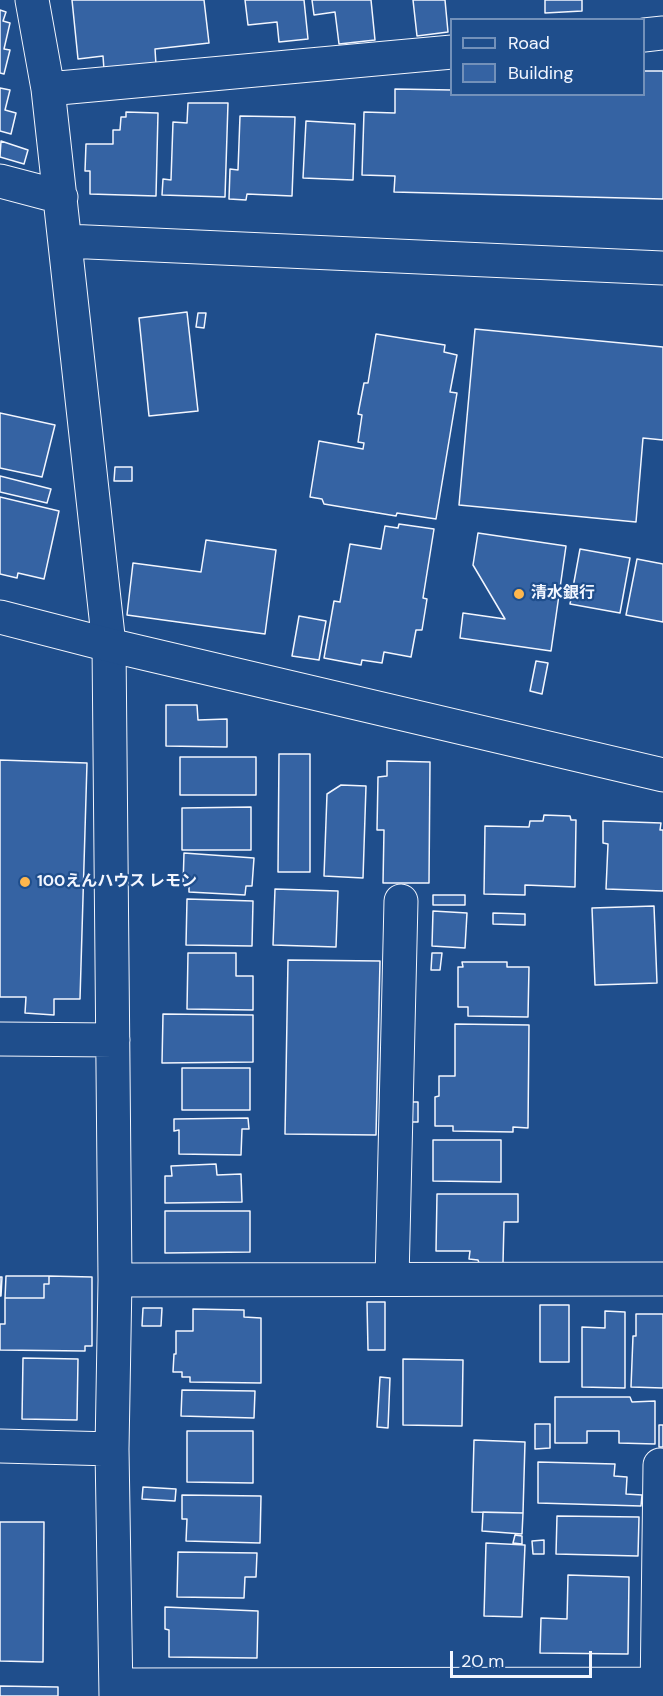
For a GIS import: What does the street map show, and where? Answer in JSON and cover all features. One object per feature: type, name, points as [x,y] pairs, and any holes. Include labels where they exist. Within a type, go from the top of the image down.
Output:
[{"type":"street","points":[[32,0],[48,89],[61,197],[109,645],[115,1280],[112,1449],[116,1691],[659,1688],[660,1465]]},
{"type":"street","points":[[645,35],[663,33]]},
{"type":"street","points":[[48,89],[450,52]]},
{"type":"street","points":[[0,181],[61,197]]},
{"type":"street","points":[[66,241],[663,268]]},
{"type":"street","points":[[0,617],[109,645],[663,775]]},
{"type":"street","points":[[392,1279],[401,901]]},
{"type":"street","points":[[0,1040],[113,1040]]},
{"type":"street","points":[[115,1280],[663,1279]]},
{"type":"street","points":[[0,1446],[112,1449]]},
{"type":"building","points":[[72,0],[204,0],[209,43],[155,49],[156,65],[104,70],[103,56],[78,59]]},
{"type":"building","points":[[245,0],[304,0],[308,39],[279,42],[277,22],[248,25]]},
{"type":"building","points":[[312,0],[371,0],[375,40],[339,44],[335,12],[314,15]]},
{"type":"building","points":[[413,0],[445,0],[448,32],[417,36]]},
{"type":"building","points":[[545,0],[582,0],[582,11],[545,13]]},
{"type":"building","points":[[0,10],[6,12],[3,21],[10,23],[4,49],[10,50],[4,74],[0,73]]},
{"type":"building","points":[[645,71],[663,71],[663,199],[394,192],[395,176],[362,175],[364,112],[395,113],[395,89],[450,90],[450,96],[645,96]]},
{"type":"building","points":[[0,88],[10,90],[5,110],[16,113],[11,134],[0,131]]},
{"type":"building","points":[[188,103],[228,103],[225,197],[162,195],[163,179],[171,180],[173,122],[187,123]]},
{"type":"building","points":[[126,112],[158,113],[156,196],[90,194],[90,171],[85,171],[86,144],[113,144],[113,130],[120,130],[121,117],[126,117]]},
{"type":"building","points":[[240,116],[295,117],[292,196],[247,194],[246,200],[229,199],[230,169],[238,170]]},
{"type":"building","points":[[306,121],[355,124],[353,180],[303,178]]},
{"type":"building","points":[[1,141],[28,150],[24,164],[0,157]]},
{"type":"building","points":[[187,312],[198,411],[149,416],[139,318]]},
{"type":"building","points":[[198,313],[206,313],[204,328],[196,327]]},
{"type":"building","points":[[475,329],[663,347],[663,440],[643,438],[636,522],[459,505]]},
{"type":"building","points":[[376,334],[445,345],[444,352],[457,355],[450,392],[457,393],[436,519],[397,513],[396,516],[324,504],[322,499],[310,497],[319,441],[363,449],[364,443],[358,442],[362,415],[358,414],[364,383],[368,383]]},
{"type":"building","points":[[0,413],[55,425],[42,477],[0,468]]},
{"type":"building","points":[[115,467],[132,467],[132,481],[114,481]]},
{"type":"building","points":[[0,476],[51,489],[47,503],[0,492]]},
{"type":"building","points":[[0,497],[59,511],[44,579],[18,573],[17,578],[0,574]]},
{"type":"building","points":[[399,524],[434,529],[423,598],[427,599],[422,630],[416,630],[411,657],[384,652],[382,663],[362,660],[361,665],[324,658],[334,601],[340,602],[350,544],[381,549],[385,526],[398,528]]},
{"type":"building","points":[[478,533],[566,546],[551,651],[460,638],[463,613],[505,619],[473,565]]},
{"type":"building","points":[[206,540],[276,550],[265,634],[127,615],[133,563],[201,572]]},
{"type":"building","points":[[580,549],[630,558],[620,613],[570,604]]},
{"type":"building","points":[[637,559],[663,564],[663,622],[626,615]]},
{"type":"building","points":[[299,616],[326,621],[319,660],[292,656]]},
{"type":"building","points":[[536,661],[548,663],[542,694],[530,691]]},
{"type":"building","points":[[166,705],[197,705],[198,720],[227,719],[227,747],[166,746]]},
{"type":"building","points":[[279,754],[310,754],[310,872],[278,872]]},
{"type":"building","points":[[180,757],[256,757],[256,795],[180,795]]},
{"type":"building","points":[[0,760],[87,763],[80,999],[54,999],[54,1015],[25,1013],[26,997],[0,997]]},
{"type":"building","points":[[387,761],[430,762],[429,883],[383,883],[384,830],[377,830],[378,777],[387,776]]},
{"type":"building","points":[[341,785],[366,786],[363,878],[324,876],[327,794]]},
{"type":"building","points":[[251,807],[251,850],[182,850],[182,808]]},
{"type":"building","points":[[544,815],[570,816],[571,820],[576,820],[575,887],[525,885],[525,895],[484,894],[485,826],[529,827],[530,821],[543,821]]},
{"type":"building","points":[[603,821],[661,823],[663,891],[606,889],[608,844],[603,843]]},
{"type":"building","points":[[184,853],[254,858],[252,886],[246,886],[245,895],[189,892],[189,886],[183,886]]},
{"type":"building","points":[[275,889],[338,891],[336,947],[273,945]]},
{"type":"building","points":[[433,895],[465,895],[465,905],[433,905]]},
{"type":"building","points":[[187,899],[253,901],[252,946],[186,945]]},
{"type":"building","points":[[654,906],[657,983],[595,985],[592,908]]},
{"type":"building","points":[[433,911],[467,913],[465,948],[432,946]]},
{"type":"building","points":[[493,913],[525,914],[525,925],[493,924]]},
{"type":"building","points":[[188,953],[236,953],[236,976],[253,976],[253,1010],[187,1009]]},
{"type":"building","points":[[432,953],[442,953],[440,970],[431,970]]},
{"type":"building","points":[[288,960],[380,961],[376,1135],[285,1134]]},
{"type":"building","points":[[462,962],[507,962],[507,967],[529,967],[528,1017],[468,1016],[468,1007],[458,1007],[458,967],[463,967]]},
{"type":"building","points":[[163,1014],[253,1015],[253,1062],[162,1063]]},
{"type":"building","points":[[455,1024],[529,1025],[528,1128],[513,1127],[513,1132],[453,1131],[453,1126],[435,1126],[435,1097],[439,1096],[439,1076],[455,1076]]},
{"type":"building","points":[[182,1068],[250,1068],[250,1110],[182,1110]]},
{"type":"building","points":[[411,1102],[418,1102],[418,1122],[411,1122]]},
{"type":"building","points":[[248,1118],[249,1129],[242,1129],[241,1155],[179,1154],[179,1130],[174,1131],[174,1119]]},
{"type":"building","points":[[433,1140],[501,1140],[501,1182],[433,1181]]},
{"type":"building","points":[[216,1164],[217,1175],[241,1174],[242,1202],[165,1203],[165,1176],[172,1176],[171,1166]]},
{"type":"building","points":[[437,1194],[518,1194],[518,1222],[504,1222],[503,1263],[479,1263],[478,1260],[469,1259],[470,1251],[436,1251]]},
{"type":"building","points":[[165,1211],[250,1211],[250,1252],[165,1253]]},
{"type":"building","points":[[6,1276],[49,1276],[49,1284],[44,1284],[44,1298],[5,1298]]},
{"type":"building","points":[[49,1276],[92,1277],[92,1346],[85,1346],[85,1351],[0,1350],[0,1324],[5,1324],[5,1298],[44,1298],[44,1284],[49,1284]]},
{"type":"building","points":[[0,1277],[2,1277],[1,1296],[0,1296]]},
{"type":"building","points":[[367,1302],[385,1302],[385,1350],[368,1350]]},
{"type":"building","points":[[540,1305],[569,1305],[569,1362],[540,1362]]},
{"type":"building","points":[[143,1308],[162,1308],[161,1326],[142,1326]]},
{"type":"building","points":[[193,1309],[244,1310],[244,1317],[261,1318],[261,1383],[190,1382],[190,1377],[182,1377],[182,1372],[173,1372],[176,1331],[193,1331]]},
{"type":"building","points":[[605,1311],[625,1312],[625,1388],[582,1387],[582,1327],[605,1328]]},
{"type":"building","points":[[636,1314],[663,1314],[663,1388],[631,1387]]},
{"type":"building","points":[[23,1358],[78,1359],[77,1420],[22,1419]]},
{"type":"building","points":[[403,1359],[463,1360],[462,1426],[403,1425]]},
{"type":"building","points":[[380,1377],[390,1378],[388,1428],[377,1427]]},
{"type":"building","points":[[182,1390],[255,1391],[254,1418],[181,1416]]},
{"type":"building","points":[[555,1397],[630,1397],[632,1402],[655,1401],[655,1444],[619,1443],[619,1431],[587,1431],[587,1443],[555,1443]]},
{"type":"building","points":[[535,1424],[550,1424],[550,1448],[535,1449]]},
{"type":"building","points":[[659,1425],[663,1425],[663,1447],[659,1447]]},
{"type":"building","points":[[187,1431],[253,1431],[253,1483],[187,1482]]},
{"type":"building","points":[[474,1440],[525,1442],[523,1513],[472,1512]]},
{"type":"building","points":[[538,1462],[615,1464],[614,1476],[627,1477],[626,1494],[642,1495],[641,1506],[538,1503]]},
{"type":"building","points":[[143,1487],[176,1489],[175,1501],[142,1499]]},
{"type":"building","points":[[182,1495],[261,1496],[260,1543],[186,1541],[187,1519],[182,1519]]},
{"type":"building","points":[[483,1512],[523,1513],[522,1534],[482,1531]]},
{"type":"building","points":[[557,1516],[639,1517],[638,1556],[556,1554]]},
{"type":"building","points":[[0,1522],[44,1522],[43,1662],[0,1661]]},
{"type":"building","points":[[515,1535],[522,1536],[522,1544],[513,1543]]},
{"type":"building","points":[[544,1540],[544,1554],[533,1554],[532,1541]]},
{"type":"building","points":[[486,1543],[525,1545],[522,1617],[484,1616]]},
{"type":"building","points":[[178,1552],[257,1553],[256,1577],[245,1577],[244,1598],[177,1597]]},
{"type":"building","points":[[568,1575],[629,1577],[628,1654],[540,1653],[541,1618],[567,1619]]},
{"type":"building","points":[[165,1607],[258,1611],[257,1658],[169,1657],[169,1630],[165,1629]]},
{"type":"building","points":[[0,1686],[58,1687],[58,1696],[0,1696]]},
{"type":"place","name":"清水銀行","points":[[519,594]]},
{"type":"place","name":"100えんハウス レモン","points":[[25,882]]}]
